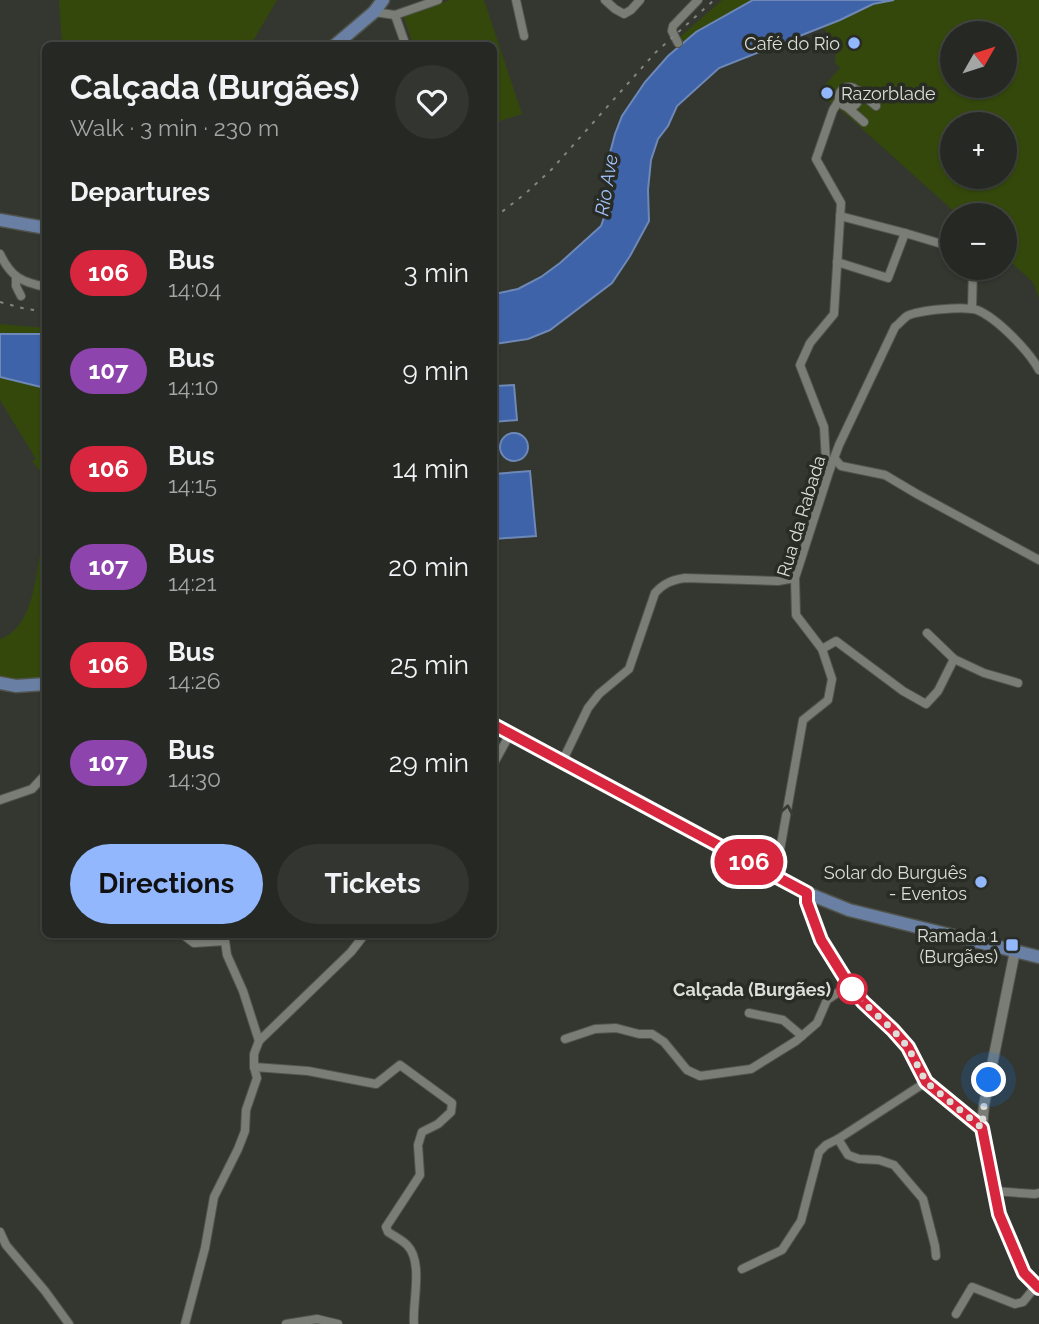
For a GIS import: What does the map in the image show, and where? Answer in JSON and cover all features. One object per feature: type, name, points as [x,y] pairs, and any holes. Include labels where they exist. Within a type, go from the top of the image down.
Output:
[{"type":"main road","points":[[339,42],[374,12],[383,0]]},
{"type":"main road","points":[[0,220],[42,227]]},
{"type":"main road","points":[[0,684],[42,684]]},
{"type":"main road","points":[[497,727],[807,893],[849,910],[1039,957]]},
{"type":"street","points":[[374,12],[395,15],[438,0]]},
{"type":"street","points":[[516,0],[524,36]]},
{"type":"street","points":[[605,0],[624,14],[640,0]]},
{"type":"street","points":[[678,43],[672,31],[673,26],[698,0]]},
{"type":"street","points":[[395,15],[405,42]]},
{"type":"street","points":[[830,469],[826,461],[824,427],[800,365],[810,343],[834,314],[841,203],[816,159],[833,110],[844,104],[854,106],[858,102],[859,95],[855,88]]},
{"type":"street","points":[[864,122],[844,104],[840,93],[842,90],[855,88],[876,106]]},
{"type":"street","points":[[840,216],[940,243]]},
{"type":"street","points":[[837,262],[888,278],[905,233]]},
{"type":"street","points":[[0,254],[16,278],[42,286]]},
{"type":"street","points":[[16,278],[16,286],[21,296]]},
{"type":"street","points":[[973,280],[972,310],[979,311],[1014,337],[1039,370]]},
{"type":"street","name":"Rua da Rabada","points":[[777,877],[803,720],[828,700],[832,679],[822,649],[796,615],[795,578],[830,469],[895,327],[907,316],[941,310],[972,310]]},
{"type":"street","points":[[835,459],[841,466],[885,475],[1039,560]]},
{"type":"street","points":[[562,762],[588,708],[599,694],[629,668],[655,593],[663,584],[685,578],[778,581],[795,578]]},
{"type":"street","points":[[927,633],[954,659],[984,673],[1018,684]]},
{"type":"street","points":[[822,649],[835,641],[903,691],[926,704],[938,691],[954,659]]},
{"type":"street","points":[[497,758],[510,734]]},
{"type":"street","points":[[0,800],[32,789],[42,778]]},
{"type":"street","points":[[807,893],[807,902],[821,940],[849,985],[908,1047],[926,1082],[982,1128]]},
{"type":"street","points":[[195,939],[224,938],[227,955],[243,991],[259,1041]]},
{"type":"street","points":[[185,1324],[205,1248],[214,1197],[245,1131],[246,1110],[257,1078],[254,1054],[259,1041],[351,952],[362,938]]},
{"type":"street","points":[[956,1314],[972,1287],[1015,1304],[1023,1303],[1037,1287],[1024,1273],[999,1214],[982,1128],[984,1105],[1015,951]]},
{"type":"street","points":[[565,1039],[595,1029],[616,1028],[639,1034],[652,1034],[664,1042],[687,1070],[700,1076],[751,1069],[802,1036],[817,1023],[827,1000],[849,985]]},
{"type":"street","points":[[749,1013],[783,1020],[802,1036]]},
{"type":"street","points":[[254,1067],[308,1070],[376,1084],[400,1065],[452,1103],[451,1112],[438,1124],[422,1132],[418,1145],[420,1175],[386,1227],[388,1232],[409,1246],[415,1261],[417,1288],[414,1324]]},
{"type":"street","points":[[742,1269],[782,1250],[801,1221],[819,1152],[926,1082]]},
{"type":"street","points":[[838,1139],[848,1155],[859,1159],[879,1160],[894,1166],[923,1199],[936,1256]]},
{"type":"street","points":[[993,1191],[1039,1193]]},
{"type":"street","points":[[0,1232],[3,1246],[45,1291],[69,1324]]},
{"type":"street","points":[[286,1324],[317,1319],[338,1324]]},
{"type":"green space","points":[[59,0],[277,0],[252,42],[62,42]]},
{"type":"green space","points":[[450,0],[484,0],[522,114],[497,122],[497,42],[412,42],[403,15]]},
{"type":"green space","points":[[722,0],[753,0],[696,32],[668,56],[680,37]]},
{"type":"green space","points":[[894,0],[1039,0],[1039,298],[1033,282],[1017,268],[1017,203],[945,203],[850,118],[818,93],[840,68],[835,63],[836,51],[823,26],[873,4]]},
{"type":"green space","points":[[0,324],[42,328],[42,334],[0,334]]},
{"type":"green space","points":[[0,377],[42,387],[42,473],[32,461],[36,459],[0,400]]},
{"type":"green space","points":[[42,543],[42,679],[0,679],[0,639],[13,632],[22,620],[38,570]]},
{"type":"water","points":[[753,0],[894,0],[873,4],[840,20],[719,68],[677,106],[668,126],[658,139],[651,160],[649,221],[612,283],[550,330],[528,339],[497,344],[497,293],[518,289],[541,277],[601,226],[608,206],[610,153],[622,116],[645,82],[668,56],[696,32]]},
{"type":"water","points":[[0,334],[42,334],[42,387],[0,377]]},
{"type":"water","points":[[514,385],[517,420],[497,422],[497,386]]},
{"type":"water","points":[[514,433],[524,437],[528,447],[524,457],[514,461],[504,457],[500,447],[504,437]]},
{"type":"water","points":[[530,471],[536,536],[497,539],[497,474]]},
{"type":"railway","points":[[497,216],[552,169],[655,53],[714,0]]},
{"type":"railway","points":[[0,302],[42,311]]},
{"type":"bus line","name":"106","points":[[497,727],[807,893],[807,902],[821,940],[849,985],[908,1047],[926,1082],[982,1128],[999,1214],[1024,1273],[1039,1288]]},
{"type":"place","name":"Café do Rio","points":[[854,43]]},
{"type":"place","name":"Razorblade","points":[[827,93]]},
{"type":"place","name":"Solar do Burguês - Eventos","points":[[981,882]]},
{"type":"place","name":"Ramada 1 (Burgães)","points":[[1012,945]]},
{"type":"place","name":"Calçada (Burgães)","points":[[852,989]]},
{"type":"route","points":[[852,989],[908,1047],[926,1082],[982,1128],[989,1080]]},
{"type":"water label","name":"Rio Ave","points":[[606,185]]}]
